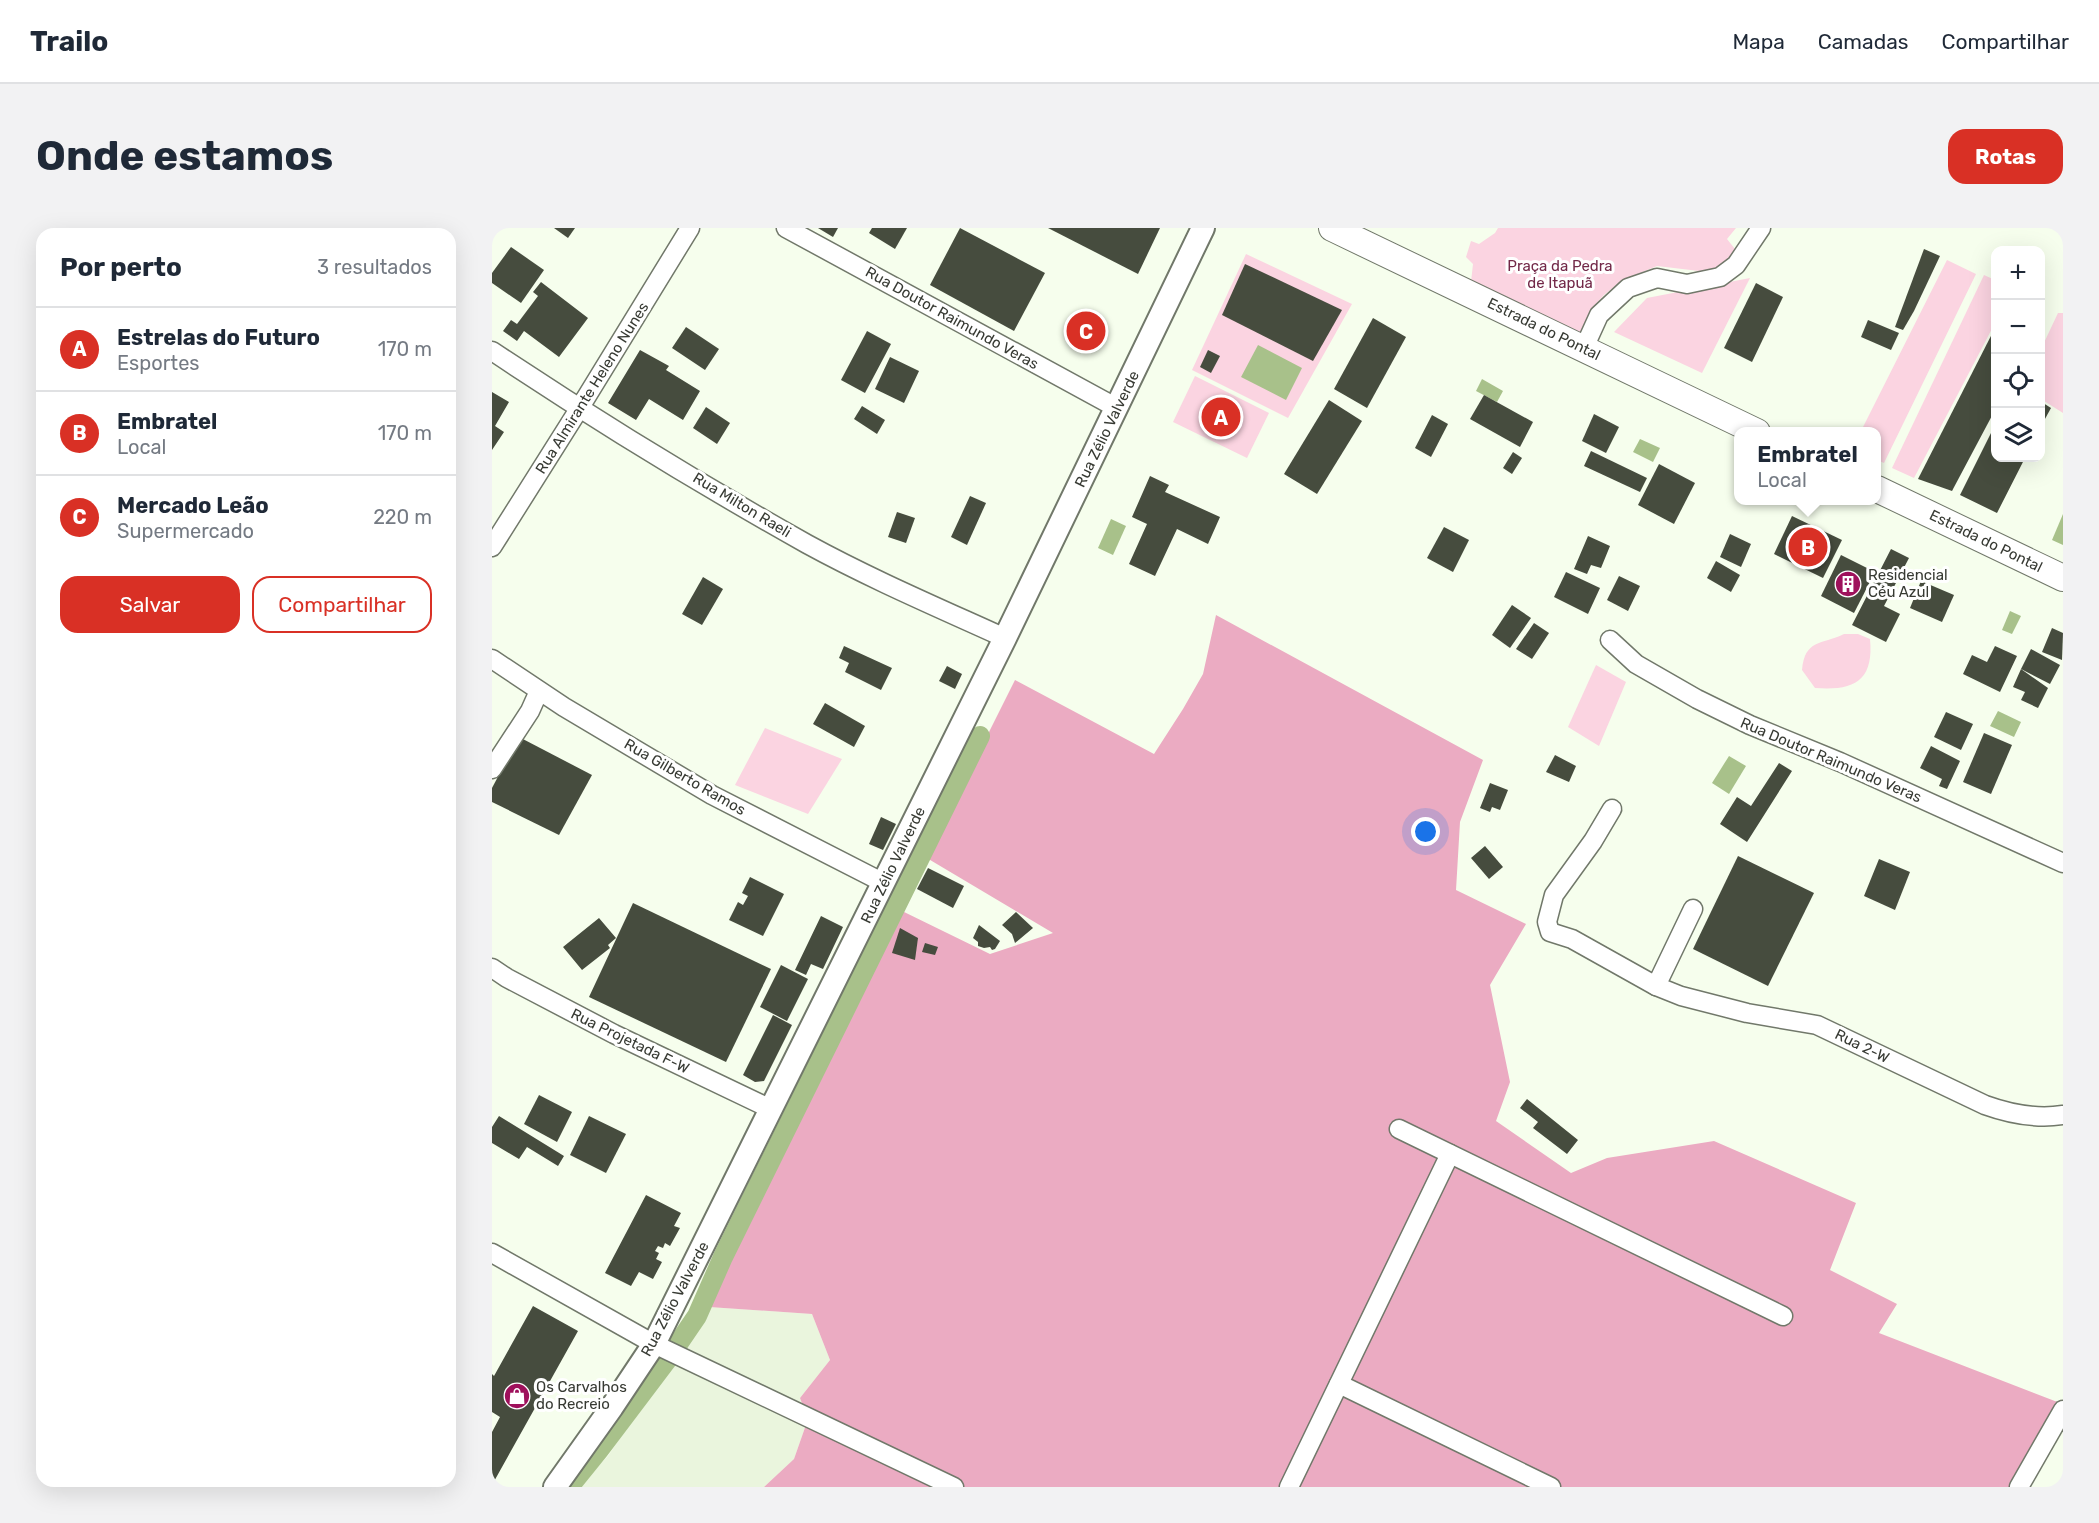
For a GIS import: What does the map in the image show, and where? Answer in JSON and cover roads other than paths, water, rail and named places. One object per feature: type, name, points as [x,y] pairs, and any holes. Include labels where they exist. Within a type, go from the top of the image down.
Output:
[{"type":"main road","name":"Estrada do Pontal","points":[[1332,228],[1747,427]]},
{"type":"main road","name":"Estrada do Pontal","points":[[1881,491],[2063,578]]},
{"type":"street","name":"Rua Almirante Heleno Nunes","points":[[492,547],[690,228]]},
{"type":"street","name":"Rua Doutor Raimundo Veras","points":[[786,228],[1117,408]]},
{"type":"street","name":"Rua Zélio Valverde","points":[[555,1487],[654,1344],[1005,639],[1203,228]]},
{"type":"street","points":[[1584,348],[1599,315],[1628,288],[1657,278],[1687,284],[1720,277],[1736,265],[1761,228]]},
{"type":"street","name":"Rua Milton Raeli","points":[[492,351],[579,409],[808,544],[1005,639]]},
{"type":"street","name":"Rua Doutor Raimundo Veras","points":[[1610,640],[1636,664],[1697,699],[1750,725],[1840,762],[2063,863]]},
{"type":"street","name":"Rua Gilberto Ramos","points":[[492,659],[540,691],[712,795],[884,882]]},
{"type":"street","points":[[492,769],[530,711],[540,691]]},
{"type":"street","name":"Rua 2-W","points":[[1612,808],[1593,841],[1554,895],[1547,922],[1550,932],[1572,939],[1656,986],[1681,996],[1747,1013],[1817,1025],[1985,1105],[2009,1113],[2034,1116],[2063,1115]]},
{"type":"street","points":[[1656,986],[1693,909]]},
{"type":"street","name":"Rua Projetada F-W","points":[[492,968],[614,1034],[771,1109]]},
{"type":"street","points":[[1399,1129],[1783,1316]]},
{"type":"street","points":[[1289,1487],[1450,1154]]},
{"type":"street","points":[[492,1253],[654,1344],[954,1487]]},
{"type":"street","points":[[1339,1384],[1551,1487]]},
{"type":"street","points":[[2019,1487],[2063,1410]]},
{"type":"waterway","points":[[569,1487],[667,1360],[697,1316],[723,1257],[980,736]]},
{"type":"place","name":"Mercado Leão","points":[[1086,331]]},
{"type":"place","name":"Estrelas do Futuro","points":[[1221,417]]},
{"type":"place","name":"Embratel","points":[[1808,547]]},
{"type":"place","name":"Residencial Céu Azul","points":[[1848,584]]},
{"type":"place","name":"Os Carvalhos do Recreio","points":[[517,1396]]},
{"type":"park label","name":"Praça da Pedra de Itapuã","points":[[1560,274]]}]
